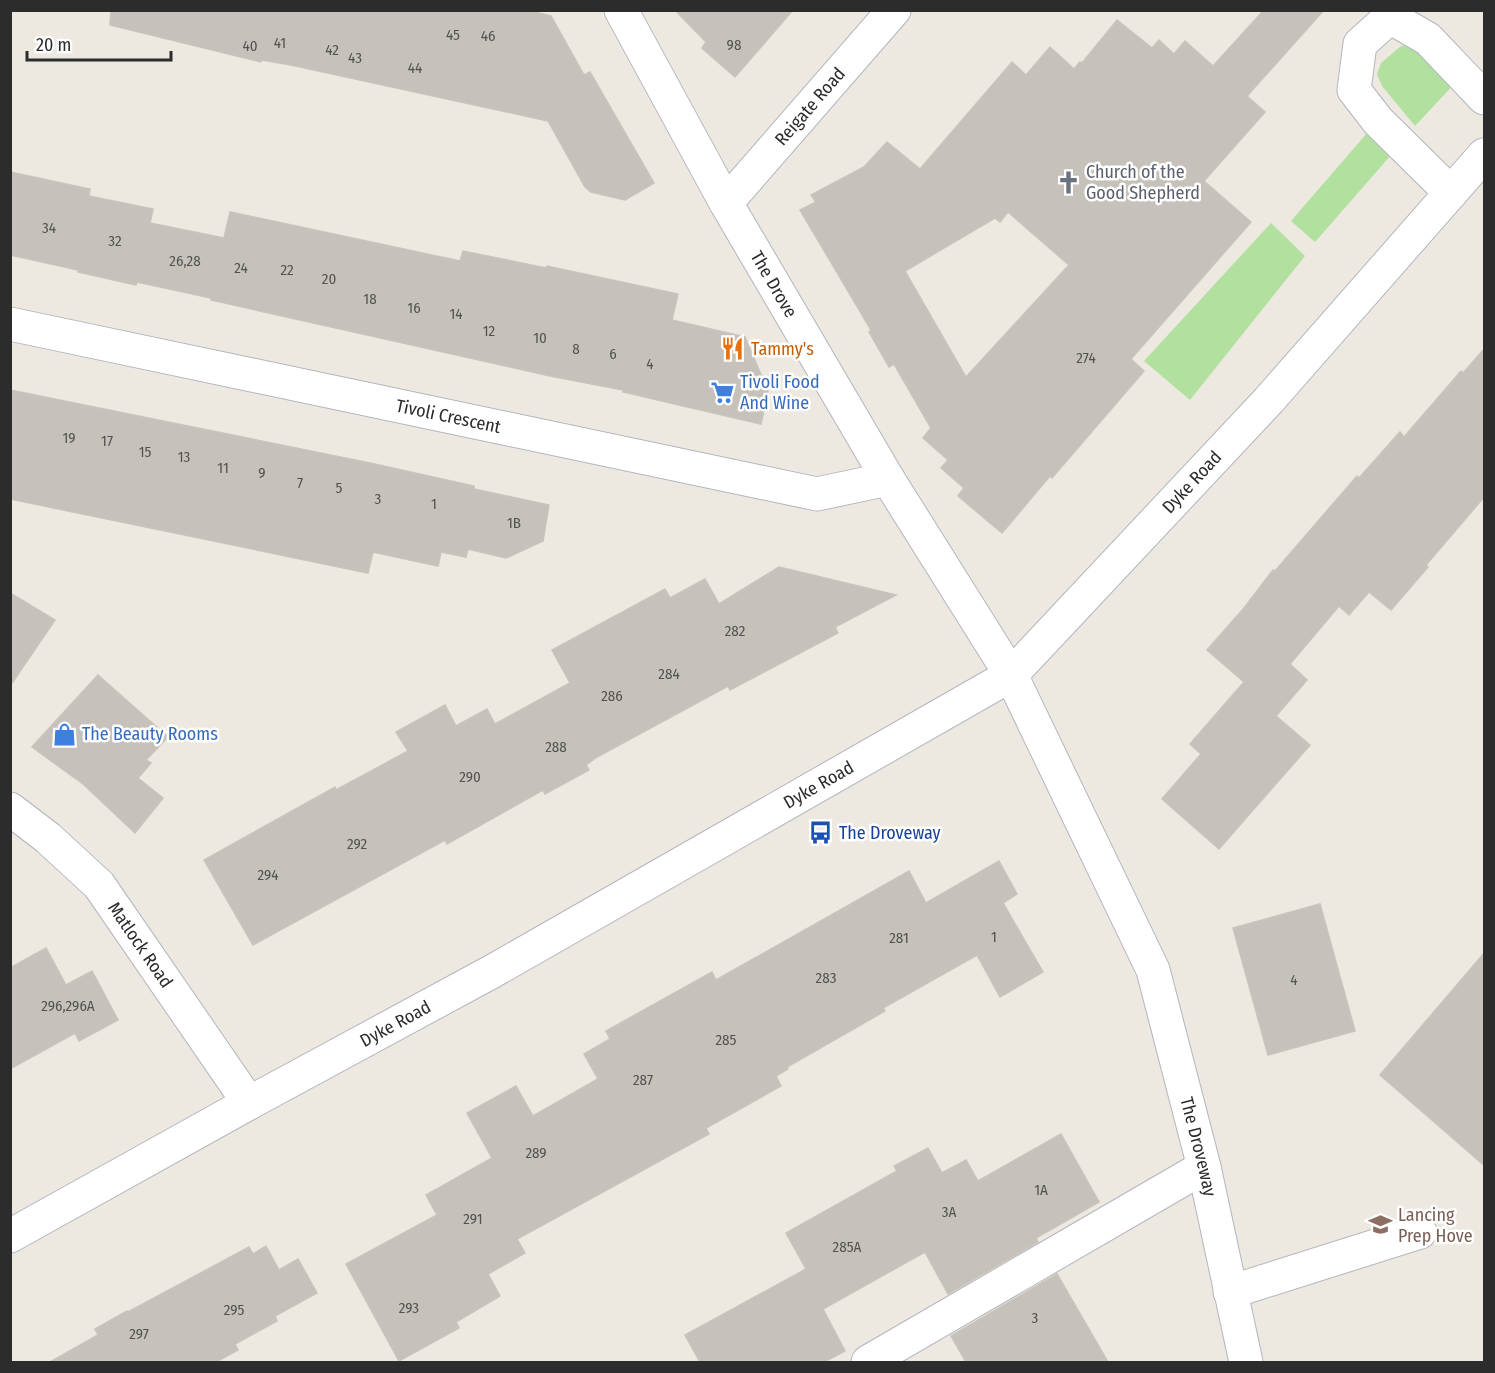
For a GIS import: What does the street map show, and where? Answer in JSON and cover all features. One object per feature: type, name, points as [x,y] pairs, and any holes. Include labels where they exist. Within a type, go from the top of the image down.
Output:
[{"type":"street","name":"The Drove","points":[[621,10],[726,203],[888,479],[1011,675]]},
{"type":"street","name":"Reigate Road","points":[[726,203],[894,10]]},
{"type":"street","points":[[1451,193],[1378,121],[1354,90],[1360,44],[1390,17],[1428,39],[1485,98]]},
{"type":"street","name":"Dyke Road","points":[[10,1236],[503,965],[1011,675],[1269,400],[1485,155]]},
{"type":"street","name":"Tivoli Crescent","points":[[10,324],[817,494],[888,479]]},
{"type":"street","name":"The Droveway","points":[[1011,675],[1153,970],[1204,1167],[1246,1362]]},
{"type":"street","name":"Matlock Road","points":[[10,810],[48,838],[99,885],[249,1103]]},
{"type":"street","points":[[868,1362],[1204,1167]]},
{"type":"street","points":[[1230,1292],[1420,1232]]},
{"type":"green space","points":[[1427,45],[1458,80],[1415,126],[1382,86],[1377,74],[1381,63],[1401,46]]},
{"type":"green space","points":[[1374,125],[1391,155],[1315,242],[1291,221]]},
{"type":"green space","points":[[1271,223],[1305,256],[1190,400],[1144,361]]},
{"type":"building","points":[[111,10],[526,10],[551,16],[584,75],[590,72],[654,183],[625,200],[591,192],[585,187],[548,121],[291,65],[262,60],[261,62],[110,25]]},
{"type":"building","points":[[675,10],[793,10],[735,77],[702,48],[706,42]]},
{"type":"building","points":[[1264,10],[1324,10],[1247,96],[1265,112],[1204,181],[1251,222],[1131,359],[1144,371],[1002,533],[958,496],[964,488],[941,468],[948,460],[923,438],[931,428],[894,364],[889,367],[869,332],[871,330],[800,210],[816,202],[811,195],[864,167],[887,142],[920,169],[1012,62],[1026,75],[1050,47],[1074,69],[1080,62],[1082,63],[1117,20],[1152,48],[1159,40],[1174,54],[1185,41],[1213,66]],"holes":[[[1008,212],[1069,265],[966,377],[905,271],[995,218],[1000,222]]]},
{"type":"building","points":[[10,172],[90,189],[89,196],[153,209],[150,223],[224,238],[230,212],[460,261],[463,251],[678,294],[672,320],[745,337],[768,391],[761,424],[623,392],[623,390],[550,376],[137,282],[136,285],[10,255]]},
{"type":"building","points":[[1485,348],[1485,496],[1391,610],[1369,592],[1349,615],[1339,606],[1290,664],[1307,680],[1276,716],[1310,745],[1219,849],[1162,799],[1201,754],[1190,744],[1244,682],[1207,650],[1244,608],[1273,570],[1275,571],[1357,476],[1359,478],[1400,432],[1404,437],[1461,371],[1463,373]]},
{"type":"building","points":[[10,390],[370,463],[549,505],[543,541],[506,558],[468,549],[466,557],[441,552],[438,566],[373,552],[368,573],[10,499]]},
{"type":"building","points":[[779,567],[896,595],[835,627],[838,633],[730,690],[728,686],[597,757],[586,765],[589,770],[545,794],[543,790],[447,844],[445,840],[253,945],[204,860],[335,787],[336,790],[408,751],[396,732],[445,705],[456,726],[487,709],[495,724],[570,683],[552,650],[665,589],[670,598],[705,579],[719,604]]},
{"type":"building","points":[[10,593],[55,620],[10,686]]},
{"type":"building","points":[[98,675],[168,737],[146,760],[151,763],[138,778],[163,798],[135,833],[83,784],[32,747]]},
{"type":"building","points":[[999,861],[1017,894],[1003,903],[1043,972],[1000,997],[977,955],[883,1008],[885,1011],[787,1067],[788,1069],[776,1076],[781,1086],[706,1128],[709,1134],[517,1239],[525,1253],[488,1274],[500,1296],[456,1322],[459,1328],[399,1361],[346,1264],[437,1215],[426,1195],[492,1158],[467,1113],[516,1086],[533,1116],[598,1079],[584,1054],[610,1039],[606,1031],[712,972],[716,980],[909,871],[926,903]]},
{"type":"building","points":[[1320,904],[1355,1031],[1268,1055],[1233,928]]},
{"type":"building","points":[[46,948],[66,985],[92,971],[118,1020],[79,1041],[75,1033],[10,1069],[10,968]]},
{"type":"building","points":[[1485,952],[1485,1166],[1380,1075]]},
{"type":"building","points":[[1061,1134],[1099,1202],[1036,1238],[1038,1242],[948,1294],[925,1252],[823,1309],[845,1351],[824,1362],[700,1362],[685,1335],[806,1269],[786,1233],[897,1171],[894,1166],[928,1148],[942,1173],[966,1160],[978,1181]]},
{"type":"building","points":[[266,1246],[279,1270],[298,1259],[317,1293],[275,1316],[277,1321],[235,1344],[238,1350],[216,1362],[50,1362],[98,1335],[95,1329],[127,1311],[249,1247],[253,1254]]},
{"type":"building","points":[[1057,1274],[1108,1362],[966,1362],[951,1336]]},
{"type":"place","name":"Church of the Good Shepherd","points":[[1068,182]]},
{"type":"place","name":"Tammy's","points":[[733,349]]},
{"type":"place","name":"Tivoli Food And Wine","points":[[722,392]]},
{"type":"place","name":"The Beauty Rooms","points":[[64,734]]},
{"type":"place","name":"The Droveway","points":[[821,833]]},
{"type":"place","name":"Lancing Prep Hove","points":[[1380,1225]]}]
